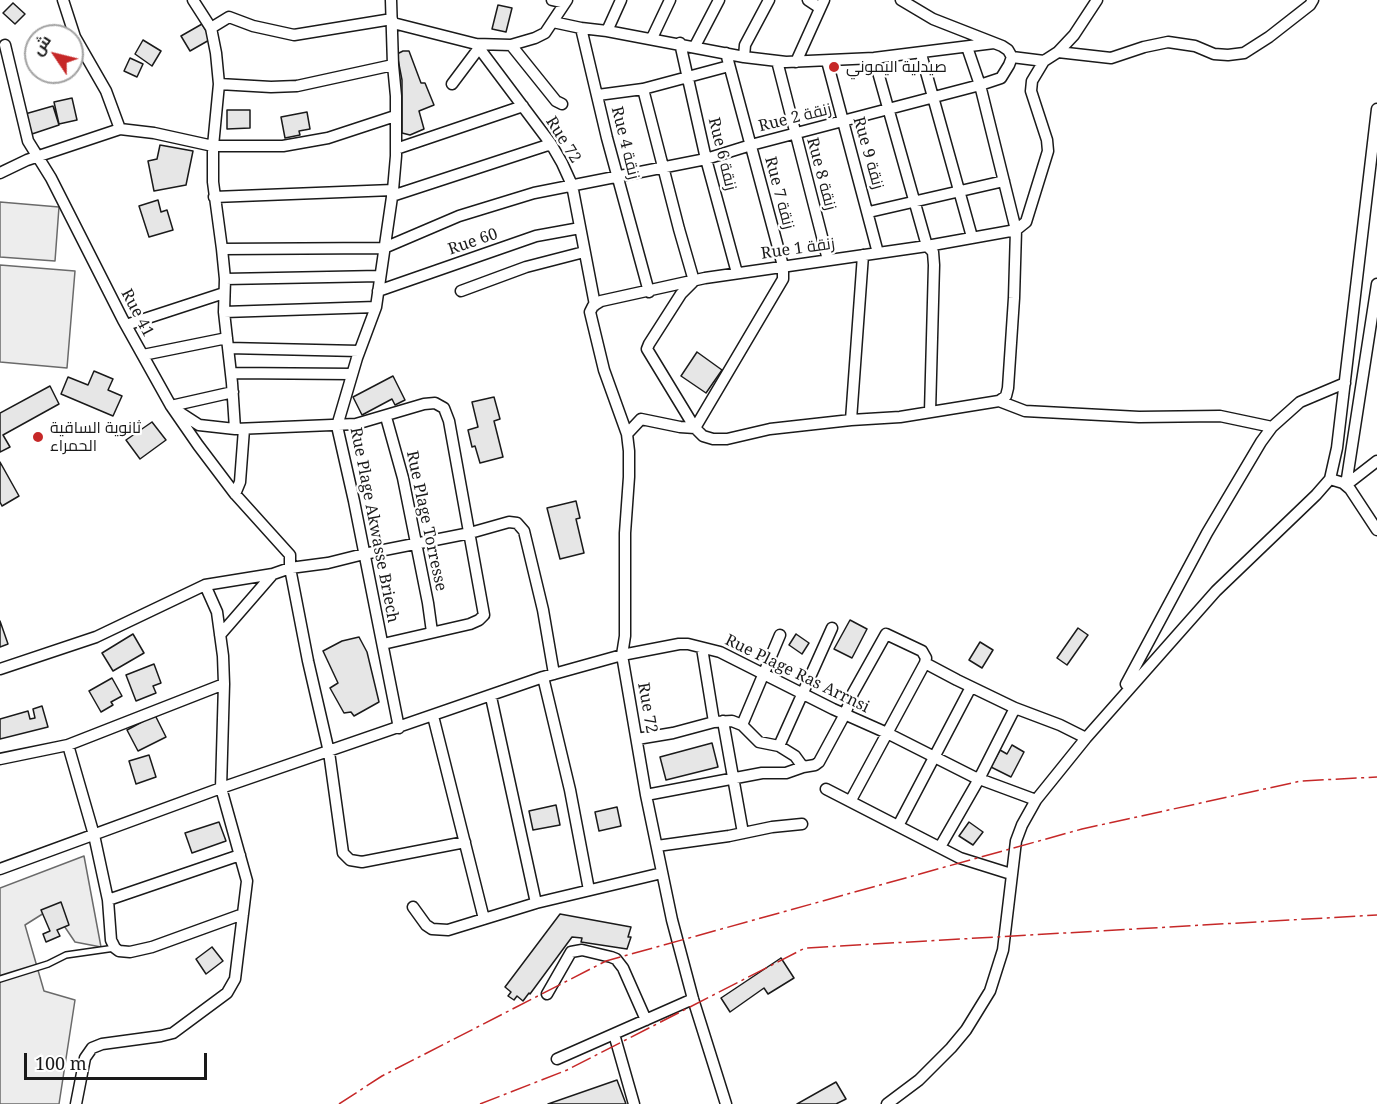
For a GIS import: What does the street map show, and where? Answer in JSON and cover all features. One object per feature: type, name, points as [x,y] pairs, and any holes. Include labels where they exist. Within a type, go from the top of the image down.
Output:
[{"type":"street","points":[[63,0],[75,37],[106,91],[120,129]]},
{"type":"street","points":[[193,0],[211,28],[219,84],[213,146],[214,197],[222,249],[225,279],[224,312],[239,429],[240,482],[235,494]]},
{"type":"street","name":"Rue Plage Akwasse Briech","points":[[391,0],[396,96],[393,193],[376,308],[352,374],[338,426],[399,728]]},
{"type":"street","points":[[211,28],[229,17],[253,26],[294,35],[393,21],[478,46],[511,45],[540,36],[548,31],[566,1],[552,0]]},
{"type":"street","points":[[607,30],[621,0]]},
{"type":"street","points":[[652,38],[670,0]]},
{"type":"street","points":[[695,46],[719,0]]},
{"type":"street","points":[[744,57],[746,45],[769,0]]},
{"type":"street","points":[[796,62],[822,4],[808,0]]},
{"type":"street","points":[[901,0],[933,19],[1008,50],[1012,57],[1044,61]]},
{"type":"street","points":[[1016,230],[1026,222],[1048,151],[1047,140],[1031,91],[1032,81],[1044,61],[1058,52],[1074,35],[1097,0]]},
{"type":"street","points":[[1058,52],[1111,58],[1168,42],[1194,46],[1214,54],[1228,56],[1244,53],[1269,37],[1310,5],[1313,0]]},
{"type":"street","points":[[553,22],[680,43],[744,57],[796,62],[921,54],[994,43]]},
{"type":"street","name":"Rue 4 زنقة","points":[[581,28],[617,176],[649,292]]},
{"type":"street","name":"Rue 6 زنقة","points":[[680,43],[706,159],[737,273]]},
{"type":"street","name":"Rue 41","points":[[5,45],[28,141],[39,156],[126,326],[171,406],[235,494],[290,555],[290,568],[308,661],[329,752],[343,853],[350,860],[362,862],[465,842]]},
{"type":"street","points":[[511,45],[556,101],[562,104]]},
{"type":"street","points":[[452,84],[478,46]]},
{"type":"street","name":"Rue 72","points":[[478,46],[551,144],[572,185],[604,370],[627,434],[630,477],[625,533],[625,636],[622,655],[646,795],[678,947],[726,1104]]},
{"type":"street","points":[[643,89],[694,280],[681,294],[647,350],[695,428],[703,436],[713,440],[770,429],[900,417],[999,401],[1006,396],[1008,388],[1016,230],[980,86],[967,47]]},
{"type":"street","name":"Rue 7 زنقة","points":[[726,53],[783,266]]},
{"type":"street","points":[[921,54],[972,237]]},
{"type":"street","name":"Rue 2 زنقة","points":[[384,248],[459,216],[534,193],[706,159],[980,86],[1001,78],[1012,57]]},
{"type":"street","points":[[874,58],[927,246],[933,252],[930,412]]},
{"type":"street","name":"Rue 8 زنقة","points":[[777,61],[828,260]]},
{"type":"street","name":"Rue 9 زنقة","points":[[827,61],[869,212],[878,253]]},
{"type":"street","points":[[219,84],[297,86],[393,65]]},
{"type":"street","points":[[598,95],[643,89],[729,66]]},
{"type":"street","points":[[396,149],[523,106]]},
{"type":"street","points":[[887,1104],[936,1064],[966,1030],[990,991],[1004,950],[1016,841],[1036,800],[1116,703],[1234,571],[1310,501],[1330,479],[1336,454],[1377,109]]},
{"type":"street","points":[[0,173],[39,156],[120,129],[154,133],[213,146],[283,146],[328,138],[395,116]]},
{"type":"street","points":[[214,197],[393,193],[551,144]]},
{"type":"street","points":[[869,212],[1004,181]]},
{"type":"street","name":"Rue 60","points":[[378,291],[536,236],[580,228]]},
{"type":"street","name":"Rue 1 زنقة","points":[[593,308],[613,298],[649,292],[694,280],[927,246],[1016,230]]},
{"type":"street","points":[[222,249],[384,248]]},
{"type":"street","points":[[461,291],[526,267],[584,252]]},
{"type":"street","points":[[851,420],[863,255]]},
{"type":"street","points":[[695,428],[783,279],[783,266]]},
{"type":"street","points":[[225,279],[380,276]]},
{"type":"street","points":[[1346,485],[1377,284]]},
{"type":"street","points":[[126,326],[224,293]]},
{"type":"street","points":[[224,312],[376,308]]},
{"type":"street","points":[[143,356],[228,343],[360,351]]},
{"type":"street","points":[[231,373],[352,374]]},
{"type":"street","points":[[1116,703],[1207,533],[1261,441],[1272,427],[1300,402],[1345,383]]},
{"type":"street","points":[[171,406],[233,392]]},
{"type":"street","points":[[999,401],[1025,411],[1139,417],[1220,416],[1272,427]]},
{"type":"street","points":[[171,406],[199,425],[239,429],[356,424],[424,404],[441,405],[447,413],[484,615],[479,620],[383,644]]},
{"type":"street","name":"Rue Plage Torresse","points":[[386,417],[403,478],[432,632]]},
{"type":"street","points":[[627,434],[641,419],[695,428]]},
{"type":"street","points":[[1346,485],[1377,461]]},
{"type":"street","points":[[1330,479],[1346,485],[1377,530]]},
{"type":"street","points":[[0,669],[96,637],[205,585],[417,545],[509,522],[517,523],[524,531],[543,610],[548,676],[590,890]]},
{"type":"street","points":[[220,635],[273,574]]},
{"type":"street","points":[[76,1104],[85,1058],[92,1048],[102,1044],[168,1035],[230,990],[236,975],[247,887],[221,788],[224,684],[217,612],[205,585]]},
{"type":"street","points":[[779,746],[832,628]]},
{"type":"street","points":[[646,795],[762,774],[786,773],[815,765],[819,762],[845,714],[885,635],[888,634],[922,651],[926,658],[925,663],[851,800]]},
{"type":"street","points":[[742,724],[780,635]]},
{"type":"street","name":"Rue Plage Ras Arrnsi","points":[[0,869],[221,788],[548,676],[622,655],[679,644],[720,652],[978,779],[1036,800]]},
{"type":"street","points":[[702,648],[734,779],[743,833]]},
{"type":"street","points":[[925,663],[1015,708],[1060,725],[1086,738]]},
{"type":"street","points":[[0,759],[68,745],[224,684]]},
{"type":"street","points":[[898,826],[970,687]]},
{"type":"street","points":[[491,697],[536,903]]},
{"type":"street","points":[[940,847],[1015,708]]},
{"type":"street","points":[[433,716],[484,919]]},
{"type":"street","points":[[637,739],[673,734],[719,721],[742,724],[759,742],[779,746],[795,756],[803,767]]},
{"type":"street","points":[[68,745],[94,835],[108,900],[111,940],[115,948],[119,951],[130,952],[152,947],[243,914]]},
{"type":"street","points":[[826,789],[966,861],[1011,874]]},
{"type":"street","points":[[657,846],[802,824]]},
{"type":"street","points":[[108,900],[240,855]]},
{"type":"street","points":[[413,907],[426,925],[440,930],[536,903],[662,873]]},
{"type":"street","points":[[547,994],[566,957],[571,952],[582,950],[610,957],[616,959],[624,968],[646,1020]]},
{"type":"street","points":[[556,1059],[693,999]]},
{"type":"street","points":[[614,1034],[634,1104]]},
{"type":"lane","points":[[0,979],[66,955],[115,948]]},
{"type":"shaded area","points":[[0,202],[59,207],[55,261],[0,257]]},
{"type":"shaded area","points":[[0,265],[75,271],[67,368],[0,362]]},
{"type":"shaded area","points":[[84,856],[101,947],[75,942],[52,908],[25,925],[44,991],[75,1000],[59,1104],[0,1104],[0,888]]},
{"type":"building","points":[[13,3],[25,14],[15,24],[3,13]]},
{"type":"building","points":[[498,5],[512,8],[506,32],[492,29]]},
{"type":"building","points":[[202,24],[211,39],[190,51],[181,36]]},
{"type":"building","points":[[143,40],[161,51],[152,66],[135,54]]},
{"type":"building","points":[[409,51],[421,83],[425,83],[434,105],[419,111],[424,129],[410,135],[402,133],[402,80],[397,54]]},
{"type":"building","points":[[130,58],[143,64],[137,77],[124,71]]},
{"type":"building","points":[[72,98],[77,120],[59,124],[54,102]]},
{"type":"building","points":[[53,106],[59,125],[32,134],[25,114]]},
{"type":"building","points":[[227,110],[250,110],[250,128],[227,129]]},
{"type":"building","points":[[307,112],[310,129],[299,131],[300,135],[285,138],[281,117]]},
{"type":"building","points":[[160,145],[193,151],[186,185],[154,191],[148,161],[157,159]]},
{"type":"building","points":[[158,200],[161,212],[167,210],[173,230],[149,237],[139,206]]},
{"type":"building","points":[[697,352],[722,370],[706,393],[681,376]]},
{"type":"building","points":[[94,371],[113,379],[108,390],[122,396],[113,416],[61,394],[68,377],[88,385]]},
{"type":"building","points":[[393,376],[405,400],[395,405],[392,399],[362,415],[353,397]]},
{"type":"building","points":[[50,386],[59,404],[3,435],[10,447],[0,452],[0,413]]},
{"type":"building","points":[[494,397],[500,419],[494,421],[503,457],[480,463],[475,446],[472,447],[468,430],[478,427],[472,402]]},
{"type":"building","points":[[152,422],[166,440],[140,459],[126,440]]},
{"type":"building","points":[[0,462],[19,496],[2,506],[0,502]]},
{"type":"building","points":[[576,501],[580,518],[576,519],[584,553],[560,559],[547,508]]},
{"type":"building","points":[[850,620],[867,629],[852,658],[834,649]]},
{"type":"building","points":[[0,621],[8,644],[0,647]]},
{"type":"building","points":[[1078,628],[1088,635],[1067,665],[1057,658]]},
{"type":"building","points":[[133,634],[144,653],[113,671],[102,653]]},
{"type":"building","points":[[796,634],[809,643],[802,654],[789,645]]},
{"type":"building","points":[[359,637],[367,652],[379,702],[354,716],[351,712],[344,713],[330,688],[338,683],[323,651],[342,641]]},
{"type":"building","points":[[980,642],[993,650],[982,668],[969,660]]},
{"type":"building","points":[[154,664],[161,683],[153,686],[156,693],[136,701],[126,675]]},
{"type":"building","points":[[112,678],[122,696],[111,702],[113,705],[101,712],[89,691]]},
{"type":"building","points":[[42,706],[48,727],[0,739],[0,719],[28,711],[30,719],[35,718],[33,709]]},
{"type":"building","points":[[155,715],[166,737],[138,751],[127,730]]},
{"type":"building","points":[[712,743],[718,767],[666,780],[660,757]]},
{"type":"building","points":[[1012,745],[1024,752],[1011,777],[991,767],[1000,750],[1007,754]]},
{"type":"building","points":[[149,755],[156,777],[136,784],[129,761]]},
{"type":"building","points":[[556,805],[560,825],[533,830],[529,811]]},
{"type":"building","points":[[617,807],[621,826],[599,831],[595,812]]},
{"type":"building","points":[[219,822],[226,841],[192,853],[185,833]]},
{"type":"building","points":[[969,822],[983,832],[973,845],[959,836]]},
{"type":"building","points":[[61,902],[69,925],[57,930],[60,936],[46,942],[43,934],[50,931],[41,910]]},
{"type":"building","points":[[560,914],[631,927],[627,949],[581,942],[582,938],[572,937],[530,994],[523,1001],[517,996],[514,1000],[508,996],[511,992],[505,987]]},
{"type":"building","points":[[212,947],[223,961],[206,974],[196,959]]},
{"type":"building","points":[[781,958],[794,978],[768,994],[764,988],[730,1012],[721,998]]},
{"type":"building","points":[[617,1080],[626,1104],[548,1104]]},
{"type":"building","points":[[836,1082],[846,1099],[836,1104],[797,1104]]},
{"type":"power","points":[[339,1104],[382,1076],[606,961],[1082,829],[1301,781],[1377,777]]},
{"type":"power","points":[[480,1104],[567,1070],[805,948],[1377,915]]},
{"type":"place","name":"صيدلية اليموني","points":[[834,67]]},
{"type":"place","name":"ثانوية الساقية الحمراء","points":[[38,437]]}]
